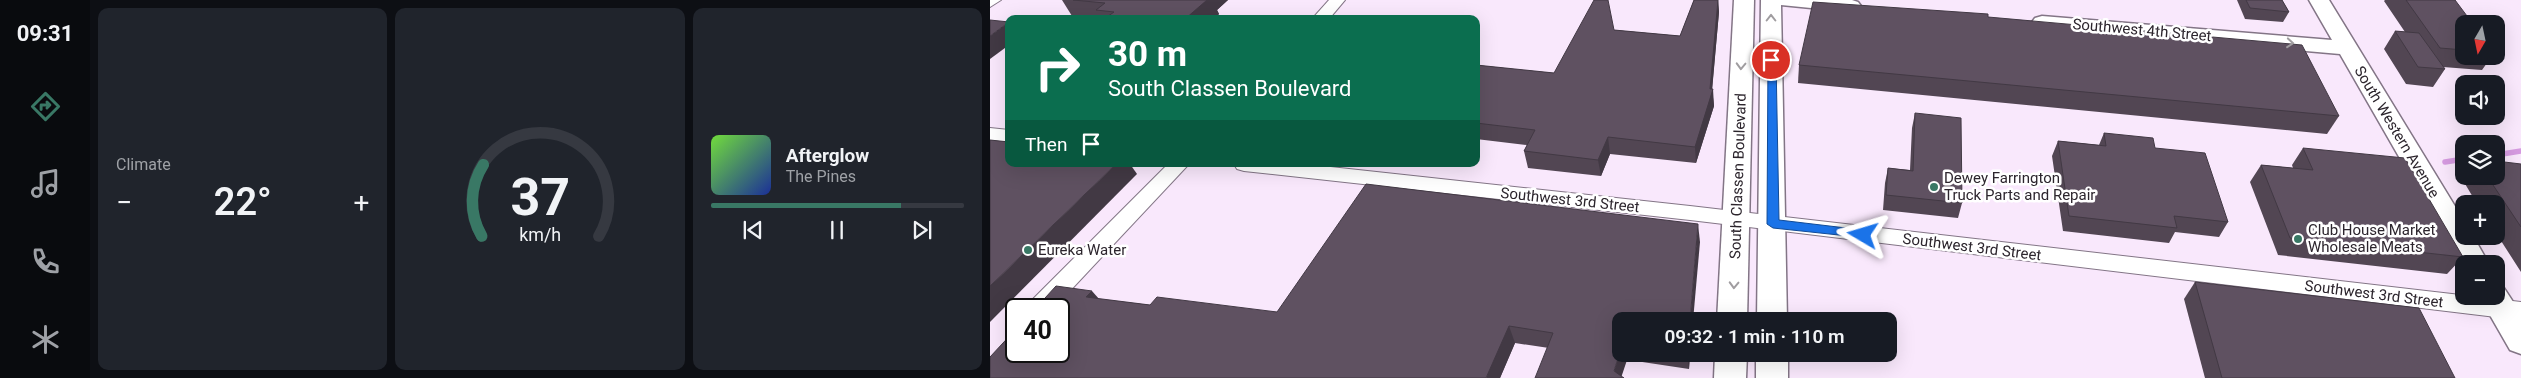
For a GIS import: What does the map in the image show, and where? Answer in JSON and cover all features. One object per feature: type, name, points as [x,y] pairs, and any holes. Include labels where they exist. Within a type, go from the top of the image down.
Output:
[{"type":"main road","name":"South Classen Boulevard","points":[[1732,312],[1744,0]]},
{"type":"main road","name":"South Classen Boulevard","points":[[1771,0],[1772,312]]},
{"type":"main road","points":[[1787,0],[1872,7]]},
{"type":"main road","name":"South Western Avenue","points":[[2320,0],[2470,255]]},
{"type":"main road","name":"Southwest 4th Street","points":[[2021,20],[2348,48]]},
{"type":"main road","points":[[2506,305],[2521,341]]},
{"type":"main road","points":[[1730,378],[1731,362]]},
{"type":"main road","points":[[1772,362],[1772,378]]},
{"type":"street","points":[[1324,15],[1337,0]]},
{"type":"street","points":[[990,134],[1005,136]]},
{"type":"street","points":[[1049,298],[1176,167]]},
{"type":"street","name":"Southwest 3rd Street","points":[[1271,167],[2506,305]]},
{"type":"building","points":[[1073,0],[1207,0],[1190,15],[1110,15],[1114,12],[1096,10],[1105,3]]},
{"type":"building","points":[[1594,0],[1608,0],[1614,30],[1680,36],[1694,0],[1718,0],[1710,89],[1713,89],[1695,147],[1608,137],[1598,160],[1524,151],[1535,130],[1480,123],[1480,65],[1554,73]]},
{"type":"building","points":[[2246,0],[2282,0],[2289,12],[2250,8]]},
{"type":"building","points":[[2406,0],[2455,0],[2466,15],[2455,15],[2455,49],[2440,48]]},
{"type":"building","points":[[1813,2],[1988,14],[1988,17],[2302,45],[2339,116],[1799,65]]},
{"type":"building","points":[[990,20],[1005,22],[1005,25],[990,36]]},
{"type":"building","points":[[2395,31],[2419,33],[2445,69],[2418,67]]},
{"type":"building","points":[[1915,113],[1961,118],[1962,203],[1886,195],[1888,168],[1913,171]]},
{"type":"building","points":[[2104,133],[2153,138],[2155,148],[2205,153],[2228,222],[2174,216],[2177,228],[2069,216],[2058,141],[2106,146]]},
{"type":"building","points":[[990,140],[1005,142],[1005,167],[1113,167],[990,286]]},
{"type":"building","points":[[2303,148],[2405,158],[2462,255],[2455,256],[2290,238],[2261,165],[2313,170]]},
{"type":"building","points":[[2505,162],[2521,164],[2521,227],[2505,203],[2505,195],[2500,195],[2493,185],[2505,185]]},
{"type":"building","points":[[1366,184],[1698,224],[1691,312],[1612,312],[1612,362],[1617,362],[1614,371],[1624,378],[1535,378],[1553,333],[1509,326],[1486,378],[990,378],[990,357],[1005,341],[1005,363],[1070,363],[1070,298],[1045,298],[1056,286],[1092,291],[1086,297],[1150,305],[1157,297],[1277,312]]},
{"type":"building","points":[[2195,282],[2419,308],[2455,378],[2222,378]]},
{"type":"waterway","points":[[2505,154],[2521,151]]},
{"type":"waterway","points":[[2445,162],[2455,160]]},
{"type":"place","name":"Dewey Farrington Truck Parts and Repair","points":[[1934,187]]},
{"type":"place","name":"Club House Market Wholesale Meats","points":[[2298,239]]},
{"type":"place","name":"Eureka Water","points":[[1028,250]]},
{"type":"route","points":[[1771,60],[1773,224],[1863,235]]}]
